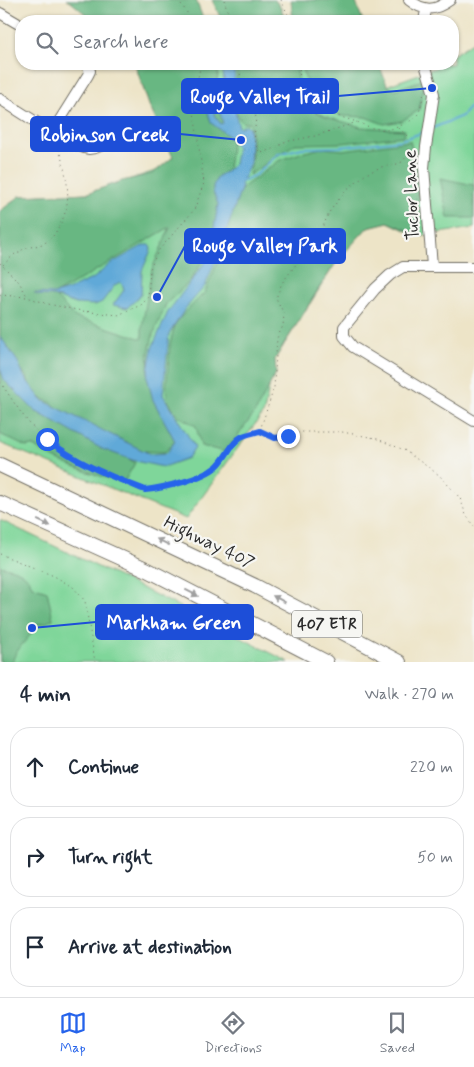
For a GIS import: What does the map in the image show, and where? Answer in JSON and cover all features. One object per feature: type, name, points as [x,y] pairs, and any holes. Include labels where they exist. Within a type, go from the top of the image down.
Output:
[{"type":"highway","name":"Highway 407","points":[[0,464],[255,586],[399,662]]},
{"type":"highway","name":"407 ETR","points":[[0,503],[148,570],[326,662]]},
{"type":"street","points":[[409,0],[416,6],[426,10],[436,8],[450,0]]},
{"type":"street","points":[[425,15],[426,10]]},
{"type":"street","points":[[0,13],[15,23]]},
{"type":"street","points":[[54,131],[85,70]]},
{"type":"street","name":"Tuclor Lane","points":[[428,70],[434,94],[424,168],[432,266]]},
{"type":"street","points":[[0,99],[88,149],[100,146],[114,138]]},
{"type":"street","points":[[474,267],[402,267],[390,275],[375,290],[344,327],[344,336],[353,347],[474,421]]},
{"type":"path","points":[[178,0],[189,15]]},
{"type":"path","points":[[224,0],[229,15]]},
{"type":"path","points":[[281,0],[287,15]]},
{"type":"path","points":[[0,295],[27,296],[48,304],[82,311],[118,315],[141,305],[148,298],[150,269],[158,251],[194,210],[204,183],[194,112],[194,95],[200,70]]},
{"type":"path","points":[[240,70],[242,85],[250,95],[255,110],[254,138],[257,150],[261,152],[278,147],[284,142],[315,136],[357,122]]},
{"type":"path","points":[[299,70],[300,83],[307,103],[315,109],[372,128],[387,130],[412,120],[419,113],[426,90],[433,89]]},
{"type":"path","points":[[260,431],[274,388],[277,338],[283,326],[284,314],[276,298],[282,283],[317,239],[330,211],[346,190],[366,174],[381,167],[402,162],[407,156],[410,147],[408,138],[398,127]]},
{"type":"path","points":[[27,296],[20,282],[1,264],[16,253],[20,254],[23,249],[50,240],[64,219],[68,204],[68,182],[54,131]]},
{"type":"path","points":[[0,382],[29,422],[64,453],[80,463],[145,490],[185,481],[208,472],[216,467],[242,437],[260,431],[275,438],[302,432],[342,432],[375,438],[404,450],[439,476],[460,498],[466,514],[474,526]]},
{"type":"path","points":[[0,554],[54,576],[73,587],[85,601],[95,662]]},
{"type":"green space","points":[[66,0],[196,0],[202,15],[87,15]]},
{"type":"green space","points":[[212,0],[275,0],[284,15],[219,15]]},
{"type":"green space","points":[[291,0],[355,0],[361,15],[292,15]]},
{"type":"green space","points":[[474,41],[474,228],[417,236],[388,222],[368,227],[342,253],[275,359],[264,412],[186,519],[0,443],[0,213],[20,196],[88,193],[161,169],[173,157],[149,105],[137,70],[380,70],[386,86],[430,70],[459,70],[459,51]]},
{"type":"green space","points":[[137,70],[218,70],[218,77],[213,90],[220,109],[230,123],[232,140],[223,206],[209,251],[190,281],[166,304],[153,335],[149,352],[148,373],[158,408],[178,438],[165,452],[142,451],[115,441],[94,425],[67,418],[52,403],[32,394],[27,377],[0,342],[0,211],[20,196],[88,193],[122,181],[152,174],[173,157],[149,105]],"holes":[[[170,227],[152,269],[142,327],[142,339],[75,317],[54,295]]]},
{"type":"green space","points":[[236,70],[297,70],[302,105],[327,117],[361,127],[405,130],[404,136],[342,143],[295,144],[249,175],[252,155],[251,130],[250,123],[243,123],[235,107]]},
{"type":"green space","points":[[302,70],[381,70],[387,85],[394,90],[425,79],[419,110],[402,121],[384,124],[365,117],[341,116],[316,101]]},
{"type":"green space","points":[[410,141],[413,152],[420,235],[388,222],[368,227],[338,260],[319,288],[275,359],[276,373],[256,411],[226,452],[201,446],[196,426],[178,416],[168,401],[166,389],[170,345],[175,323],[205,292],[221,254],[235,196],[246,185],[280,160],[301,153],[322,148],[343,150]]},
{"type":"green space","points":[[440,178],[474,185],[474,218],[448,218]]},
{"type":"green space","points":[[0,371],[13,389],[27,401],[119,452],[135,463],[124,482],[77,468],[54,459],[33,446],[26,447],[0,434]]},
{"type":"green space","points":[[0,520],[142,588],[289,662],[0,662]]},
{"type":"green space","points":[[0,566],[23,574],[32,586],[47,591],[53,619],[37,624],[17,651],[12,662],[0,662]]},
{"type":"water","points":[[223,70],[234,70],[235,112],[239,127],[246,125],[249,127],[251,144],[250,164],[241,184],[242,186],[220,250],[205,286],[185,309],[169,334],[163,395],[195,447],[188,458],[163,467],[135,461],[102,449],[35,411],[4,380],[0,368],[0,336],[18,362],[25,378],[42,400],[150,454],[167,453],[175,441],[153,400],[147,377],[152,348],[168,312],[209,257],[218,204],[213,192],[213,186],[218,176],[234,164],[237,148],[227,135],[211,123],[206,106],[209,95],[217,93],[214,115],[221,124],[223,123],[220,113],[226,96]]},
{"type":"water","points":[[144,245],[150,245],[151,250],[142,271],[141,295],[127,308],[113,305],[124,290],[120,282],[115,285],[102,302],[95,305],[76,304],[53,296],[34,293],[54,294],[68,290],[94,278],[110,264]]},
{"type":"waterway","points":[[433,128],[462,116],[474,102]]},
{"type":"waterway","points":[[241,182],[257,174],[278,154],[302,148],[339,147],[401,140],[424,132]]},
{"type":"place","name":"Rouge Valley Trail","points":[[432,88]]},
{"type":"place","name":"Robinson Creek","points":[[241,140]]},
{"type":"place","name":"Rouge Valley Park","points":[[157,297]]},
{"type":"place","name":"Markham Green","points":[[32,628]]},
{"type":"route","points":[[47,439],[80,463],[145,490],[185,481],[208,472],[226,457],[242,437],[260,431],[275,438],[288,436]]}]
